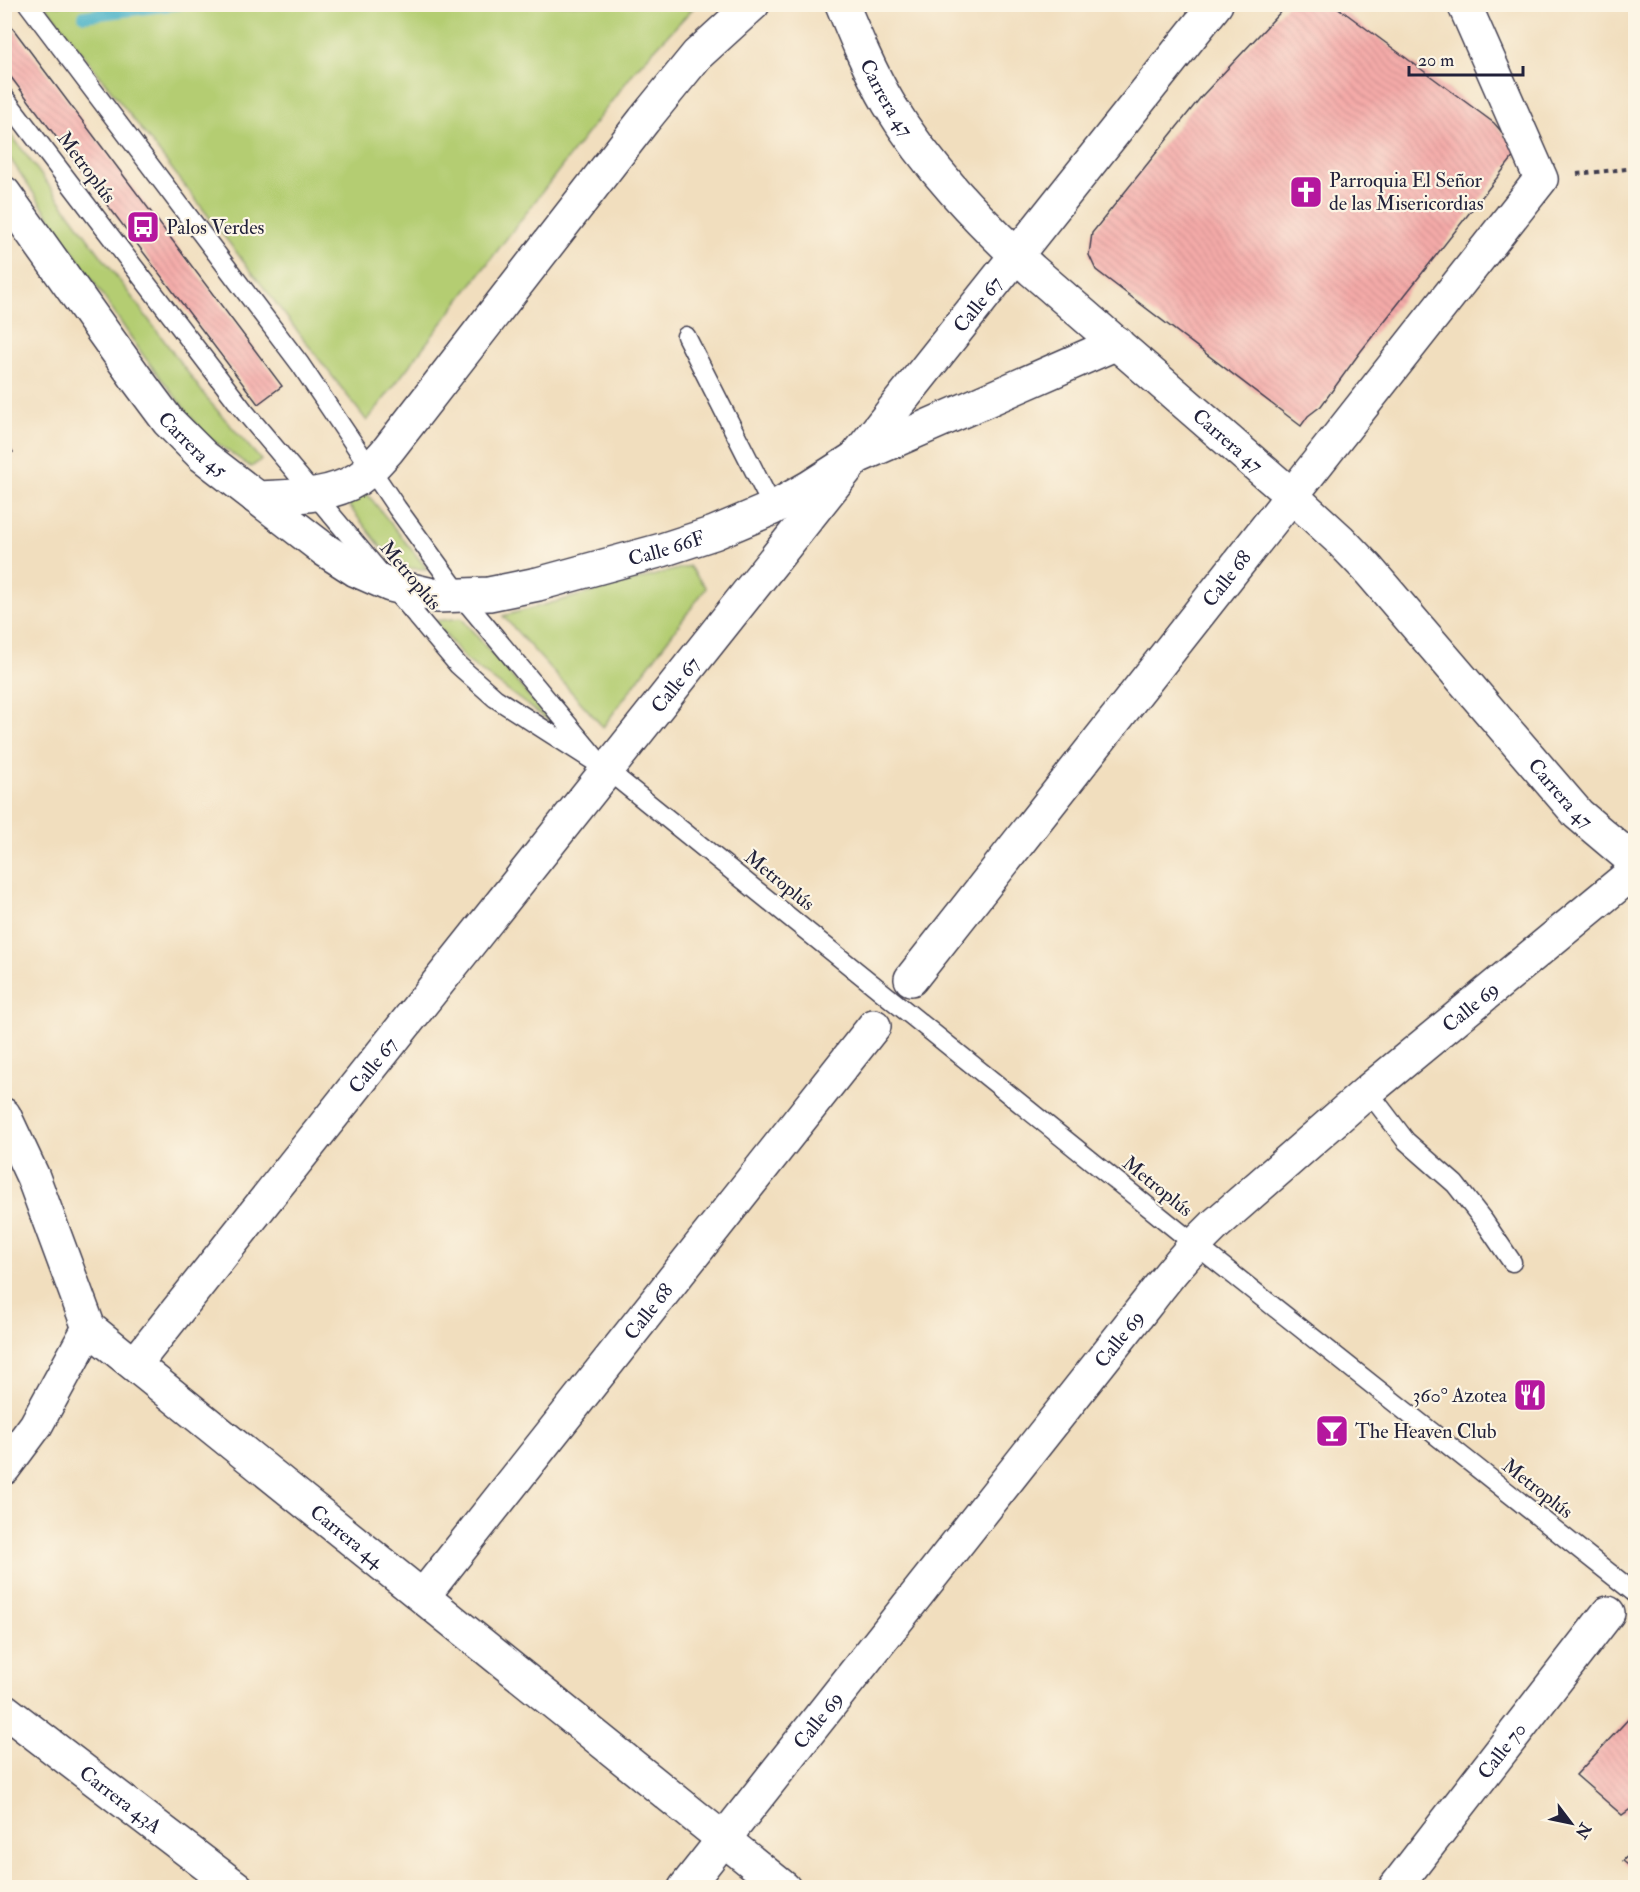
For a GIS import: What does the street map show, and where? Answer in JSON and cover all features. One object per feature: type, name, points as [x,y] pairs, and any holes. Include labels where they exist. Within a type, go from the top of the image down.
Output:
[{"type":"street","points":[[257,498],[315,495],[341,488],[371,469],[697,55],[753,4]]},
{"type":"street","name":"Carrera 47","points":[[842,4],[888,103],[918,148],[948,186],[1016,255],[1340,540],[1367,568],[1578,814],[1635,863]]},
{"type":"street","name":"Calle 67","points":[[135,1364],[1216,4]]},
{"type":"street","points":[[1464,4],[1541,178]]},
{"type":"street","name":"Calle 68","points":[[911,979],[1541,178]]},
{"type":"street","name":"Carrera 45","points":[[4,193],[168,421],[203,456],[325,550],[356,570],[390,585],[437,596],[461,596]]},
{"type":"street","points":[[855,458],[1117,343]]},
{"type":"street","name":"Calle 66F","points":[[461,596],[489,594],[538,584],[662,550],[714,533],[773,508],[855,458]]},
{"type":"street","name":"Calle 69","points":[[685,1887],[1173,1268],[1195,1244],[1368,1091],[1635,870]]},
{"type":"street","name":"Calle 68","points":[[423,1596],[874,1026]]},
{"type":"street","points":[[4,1115],[33,1177],[88,1328],[36,1425],[4,1468]]},
{"type":"street","name":"Carrera 44","points":[[88,1328],[784,1887]]},
{"type":"street","name":"Calle 70","points":[[1395,1887],[1608,1613]]},
{"type":"street","name":"Carrera 43A","points":[[4,1710],[223,1884]]},
{"type":"lane","points":[[28,4],[300,364],[461,596],[606,770]]},
{"type":"lane","name":"Metroplús","points":[[4,97],[244,411],[458,665],[495,698],[606,770],[1195,1244],[1635,1594]]},
{"type":"lane","points":[[686,336],[773,508]]},
{"type":"lane","points":[[1368,1091],[1406,1141],[1455,1184],[1485,1221],[1512,1262]]},
{"type":"path","points":[[1541,178],[1635,168]]},
{"type":"green space","points":[[45,5],[696,5],[637,68],[367,421]]},
{"type":"green space","points":[[4,125],[209,401],[261,460],[251,467],[205,435],[143,355],[5,151]]},
{"type":"green space","points":[[365,491],[427,569],[397,568],[346,502]]},
{"type":"green space","points":[[689,566],[706,588],[603,727],[503,616]]},
{"type":"green space","points":[[461,618],[553,724],[466,660],[434,621]]},
{"type":"building","name":"Parroquia El Señor de las Misericordias","points":[[1333,4],[1494,123],[1518,151],[1361,351],[1321,406],[1308,416],[1301,426],[1096,270],[1089,255],[1092,233],[1201,97],[1287,5]]},
{"type":"building","name":"Palos Verdes","points":[[11,26],[282,386],[258,404],[4,68],[4,30]]},
{"type":"building","points":[[4,438],[13,452],[4,458]]},
{"type":"building","points":[[1636,1711],[1636,1805],[1622,1815],[1576,1775]]},
{"type":"building","points":[[1636,1845],[1636,1871],[1623,1861]]},
{"type":"waterway","points":[[84,16],[180,4]]},
{"type":"place","name":"Parroquia El Señor de las Misericordias","points":[[1306,192]]},
{"type":"place","name":"Palos Verdes","points":[[143,227]]},
{"type":"place","name":"360° Azotea","points":[[1530,1395]]},
{"type":"place","name":"The Heaven Club","points":[[1332,1431]]}]
